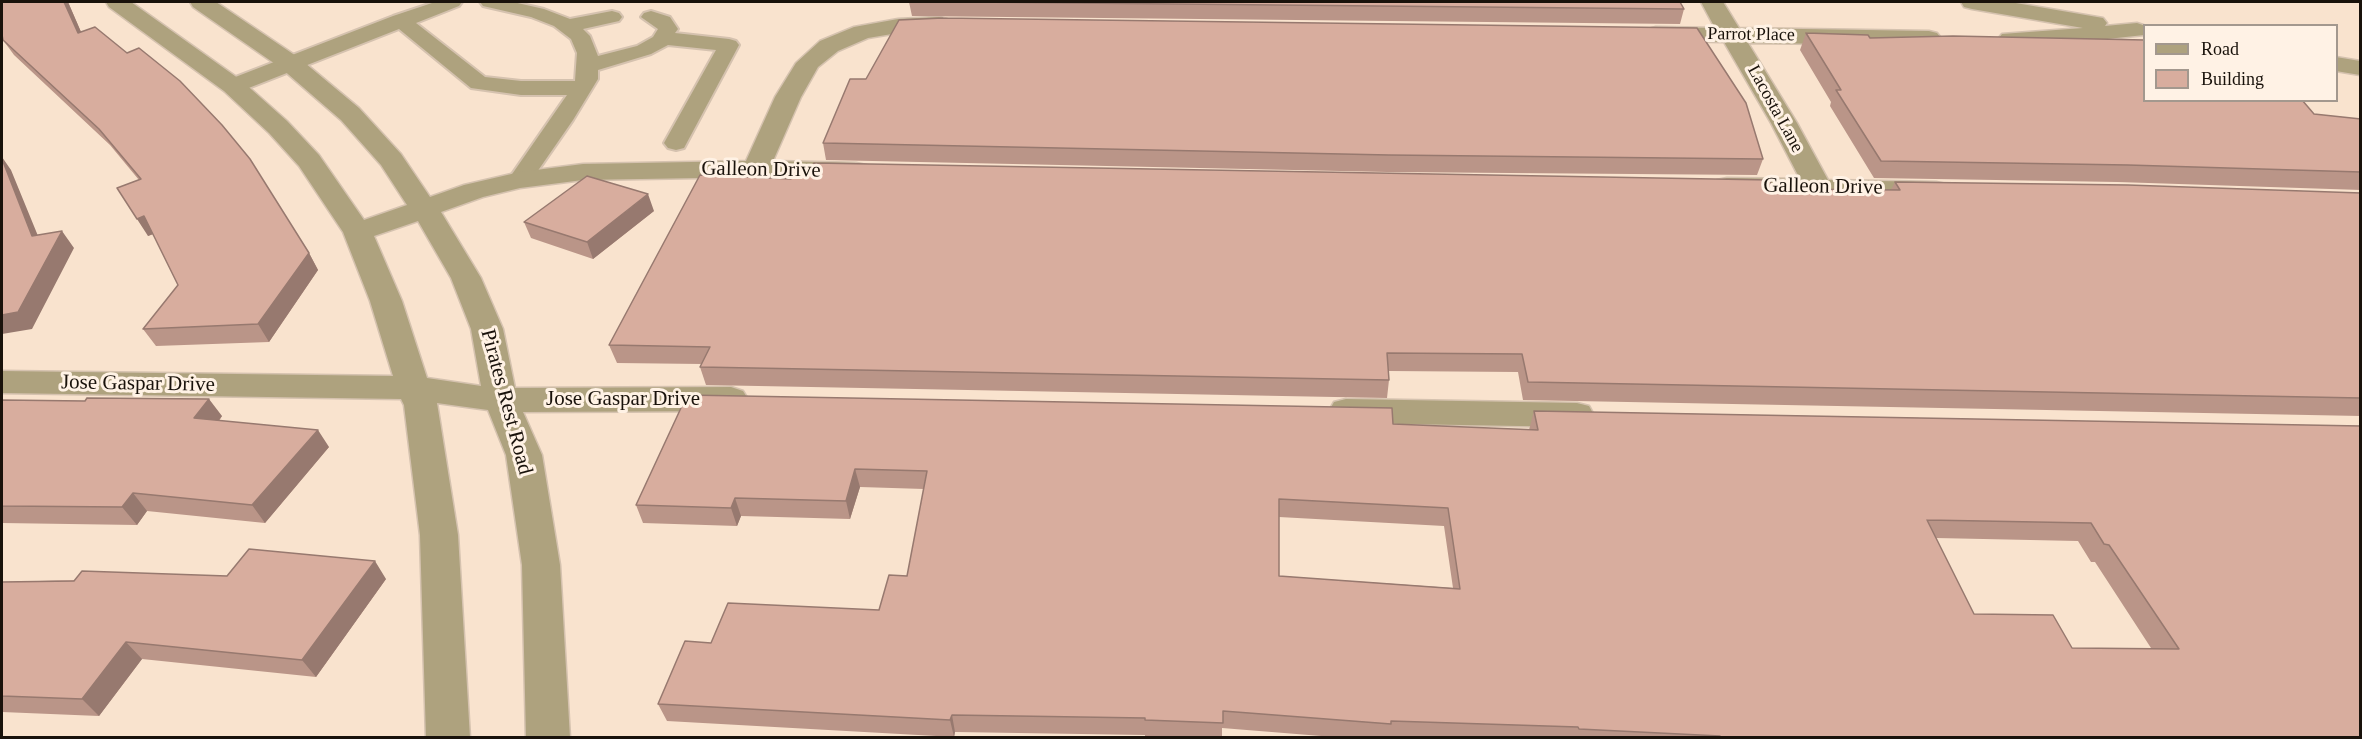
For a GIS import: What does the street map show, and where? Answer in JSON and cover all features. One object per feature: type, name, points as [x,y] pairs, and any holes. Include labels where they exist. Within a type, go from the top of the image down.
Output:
[{"type":"street","points":[[117,2],[232,86],[278,127],[309,161],[358,232],[386,301],[413,388],[421,405],[439,535],[448,738]]},
{"type":"street","name":"Pirates Rest Road","points":[[201,2],[290,63],[350,114],[391,160],[442,235],[466,278],[488,329],[501,400],[524,455],[542,565],[548,738]]},
{"type":"street","name":"Lacosta Lane","points":[[1712,2],[1784,123],[1818,187]]},
{"type":"street","points":[[1972,2],[2027,7],[2141,30]]},
{"type":"street","points":[[756,169],[788,98],[808,63],[829,46],[862,32],[898,26],[957,24]]},
{"type":"street","points":[[1985,39],[2043,39],[2141,30]]},
{"type":"street","name":"Parrot Place","points":[[1638,33],[1951,38]]},
{"type":"street","points":[[2338,64],[2361,68]]},
{"type":"street","name":"Galleon Drive","points":[[358,232],[474,191],[520,180],[583,172],[756,169],[876,172]]},
{"type":"street","name":"Galleon Drive","points":[[1698,185],[1967,191]]},
{"type":"street","name":"Jose Gaspar Drive","points":[[2,382],[413,388],[501,400],[643,398],[762,400]]},
{"type":"street","points":[[1311,410],[1609,416]]},
{"type":"lane","points":[[232,86],[452,2]]},
{"type":"lane","points":[[490,2],[537,13],[567,26],[580,36],[588,53],[587,79],[562,120],[520,180]]},
{"type":"lane","points":[[567,26],[612,17]]},
{"type":"lane","points":[[588,66],[644,50],[662,38],[668,29],[663,21],[651,17]]},
{"type":"lane","points":[[400,20],[479,83],[521,88],[581,88]]},
{"type":"lane","points":[[662,38],[729,45],[676,143]]},
{"type":"building","points":[[2,2],[64,2],[78,33],[95,27],[127,53],[139,48],[180,81],[222,125],[250,159],[309,253],[258,324],[143,329],[178,285],[144,216],[137,219],[117,188],[141,179],[99,129],[3,40]]},
{"type":"building","points":[[971,2],[1680,2],[1684,9]]},
{"type":"building","points":[[943,18],[1697,28],[1746,103],[1763,159],[1389,155],[823,143],[850,79],[866,79],[899,20]]},
{"type":"building","points":[[1806,33],[1868,35],[1870,38],[1953,36],[2143,40],[2143,102],[2304,102],[2314,114],[2361,119],[2361,172],[1881,161],[1836,90],[1841,90]]},
{"type":"building","points":[[2,159],[32,236],[62,231],[18,312],[2,315]]},
{"type":"building","points":[[814,163],[1770,180],[1772,189],[1900,190],[1895,182],[2128,185],[2361,193],[2361,398],[1528,382],[1522,354],[1387,353],[1389,380],[700,367],[710,347],[609,345],[700,175],[791,179],[795,172],[809,173]]},
{"type":"building","points":[[587,176],[648,194],[587,242],[524,222]]},
{"type":"building","points":[[687,395],[1392,408],[1393,424],[1538,430],[1534,411],[2361,426],[2361,738],[1720,738],[1720,736],[1579,729],[1578,727],[1391,721],[1391,724],[1223,711],[1223,723],[1145,720],[1145,718],[952,715],[950,720],[658,704],[685,641],[711,643],[728,603],[879,610],[889,575],[907,576],[927,471],[855,469],[846,501],[735,498],[731,508],[636,505]],"holes":[[[1279,499],[1448,508],[1460,589],[1279,576]],[[1927,520],[2091,523],[2104,544],[2109,545],[2179,649],[2072,648],[2053,615],[1974,614]]]},
{"type":"building","points":[[87,398],[209,399],[194,418],[318,430],[252,505],[133,493],[122,507],[2,506],[2,400],[85,401]]},
{"type":"building","points":[[249,549],[375,561],[302,660],[126,642],[82,699],[2,696],[2,582],[74,581],[82,571],[227,576]]}]
